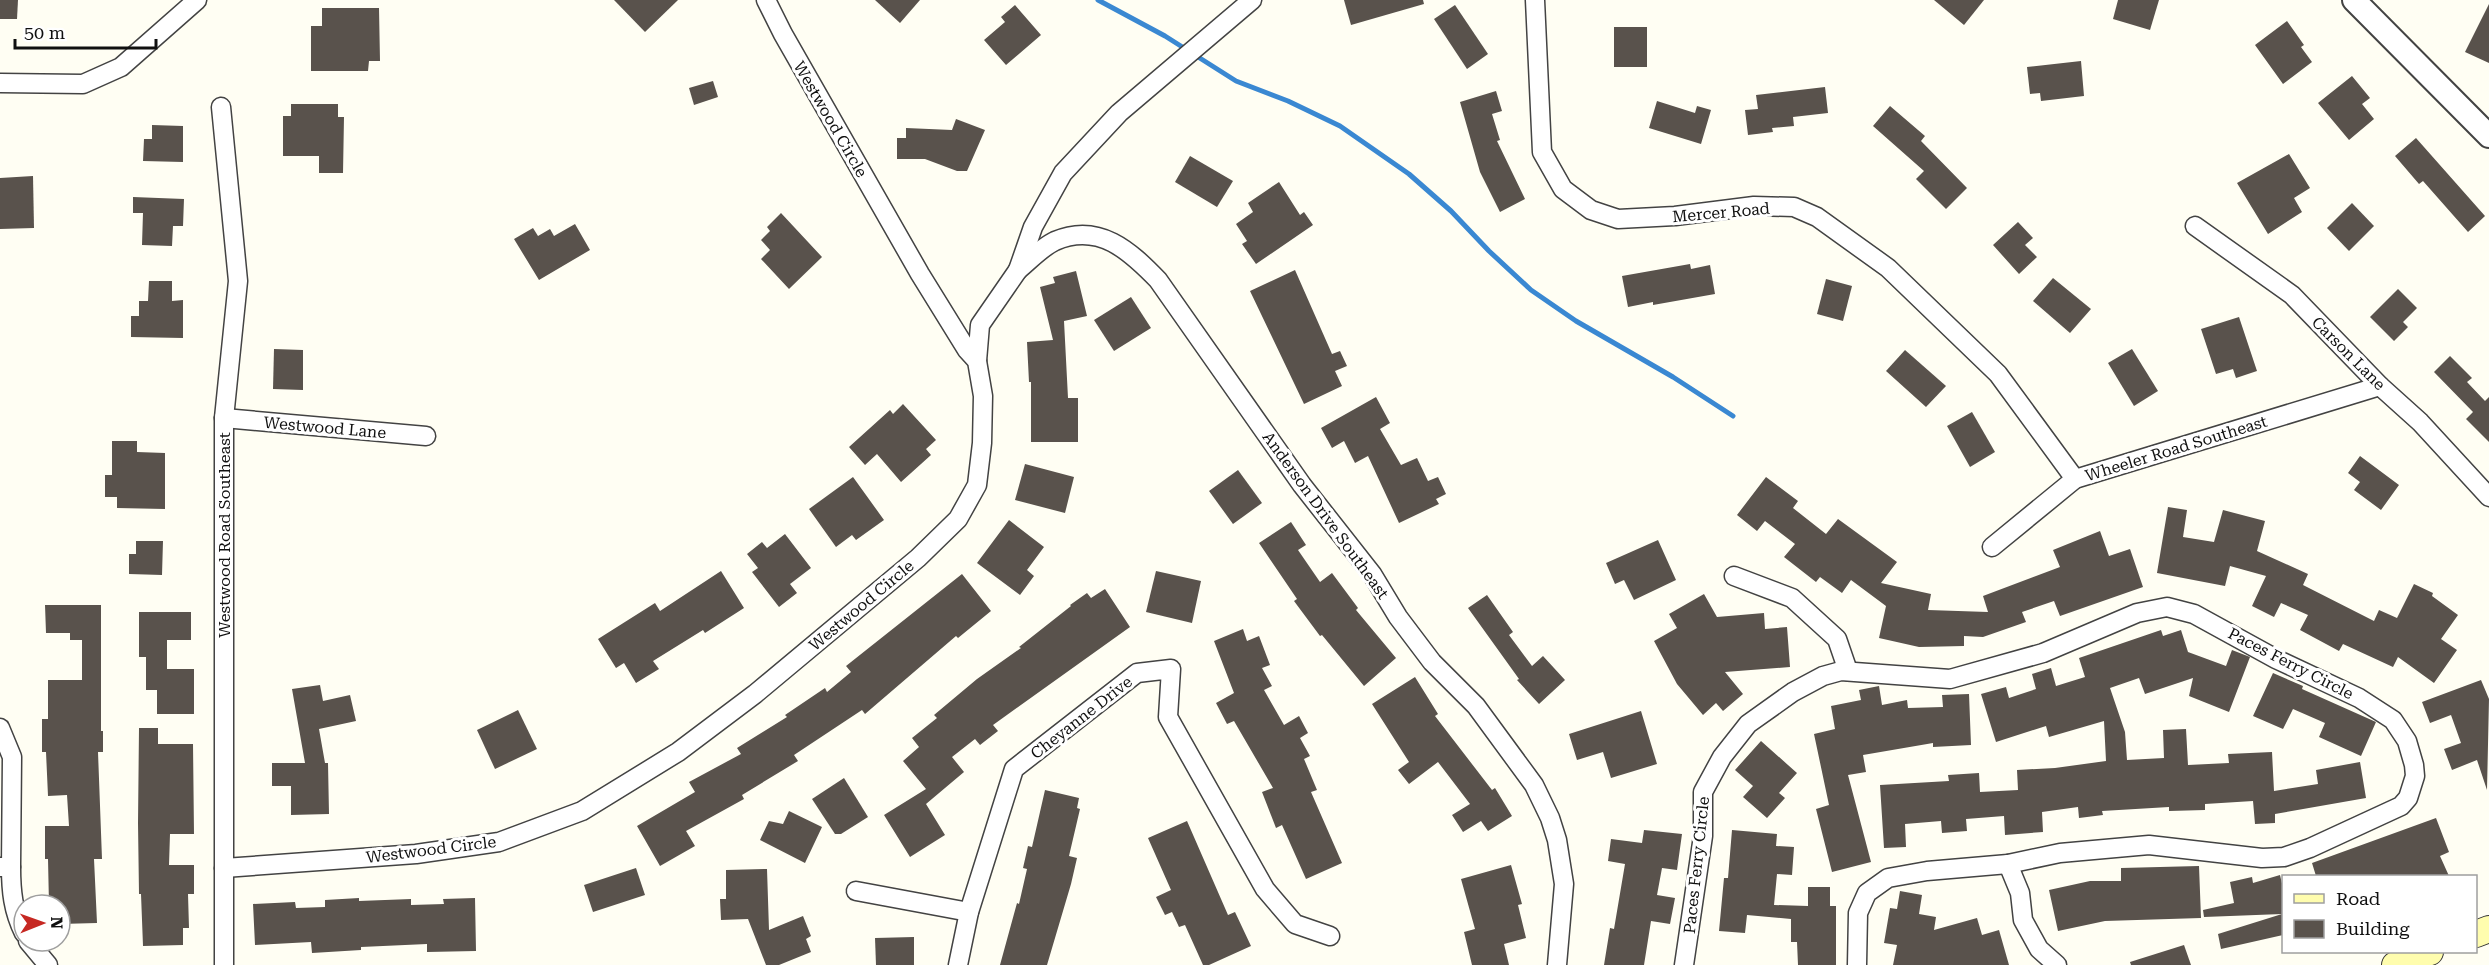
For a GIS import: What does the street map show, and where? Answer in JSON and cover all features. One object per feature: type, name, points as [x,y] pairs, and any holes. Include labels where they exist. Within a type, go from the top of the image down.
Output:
[{"type":"main road","points":[[2395,965],[2425,953]]},
{"type":"street","points":[[0,82],[83,84],[121,67],[196,0]]},
{"type":"street","name":"Westwood Circle","points":[[224,868],[416,854],[499,842],[582,811],[678,752],[754,694],[909,566],[958,519],[977,485],[982,443],[983,396],[977,361],[967,350],[920,274],[783,34],[766,0]]},
{"type":"street","name":"Anderson Drive Southeast","points":[[977,361],[980,325],[1018,270],[1033,227],[1063,173],[1119,112],[1252,0]]},
{"type":"street","name":"Mercer Road","points":[[1535,0],[1542,152],[1563,189],[1591,210],[1618,219],[1675,216],[1754,206],[1794,207],[1817,217],[1888,268],[1998,374],[2076,480]]},
{"type":"street","points":[[2354,0],[2488,132]]},
{"type":"street","name":"Westwood Road Southeast","points":[[221,107],[238,281],[224,418],[224,965]]},
{"type":"street","name":"Carson Lane","points":[[2195,226],[2292,295],[2380,386],[2420,422],[2489,497]]},
{"type":"street","name":"Anderson Drive Southeast","points":[[1018,270],[1055,241],[1084,235],[1108,239],[1125,249],[1133,254],[1158,280],[1302,485],[1372,574],[1398,618],[1432,662],[1476,706],[1534,785],[1550,818],[1557,840],[1564,884],[1557,965]]},
{"type":"street","name":"Wheeler Road Southeast","points":[[1992,547],[2076,480],[2380,386]]},
{"type":"street","name":"Westwood Lane","points":[[224,418],[426,436]]},
{"type":"street","points":[[1734,576],[1792,598],[1837,639],[1848,671]]},
{"type":"street","name":"Paces Ferry Circle","points":[[1684,965],[1703,836],[1704,792],[1722,757],[1748,723],[1793,692],[1822,676],[1848,671],[1950,679],[2043,654],[2137,613],[2167,608],[2194,614],[2276,659],[2379,709],[2393,720],[2402,734],[2414,765],[2415,776],[2408,798],[2393,812],[2310,848],[2284,857],[2262,858],[2149,845],[2060,853],[2008,864],[1927,871],[1888,878],[1867,893],[1858,913],[1857,965]]},
{"type":"street","name":"Cheyanne Drive","points":[[958,965],[969,912],[1014,769],[1137,673],[1171,669],[1168,717],[1265,889],[1295,924],[1330,936]]},
{"type":"street","points":[[0,728],[12,757],[5,867],[12,896]]},
{"type":"street","points":[[2008,864],[2020,893],[2024,920],[2039,949],[2058,965]]},
{"type":"street","points":[[856,891],[969,912]]},
{"type":"street","points":[[38,953],[48,965]]},
{"type":"building","points":[[0,0],[18,0],[17,19],[0,19]]},
{"type":"building","points":[[614,0],[678,0],[645,32]]},
{"type":"building","points":[[875,0],[920,0],[900,23]]},
{"type":"building","points":[[1344,0],[1423,0],[1424,4],[1351,25]]},
{"type":"building","points":[[1934,0],[1984,0],[1964,25]]},
{"type":"building","points":[[2118,0],[2159,0],[2150,30],[2113,19]]},
{"type":"building","points":[[2489,4],[2489,63],[2465,52]]},
{"type":"building","points":[[1015,5],[1041,35],[1006,65],[984,40],[1005,22],[1001,17]]},
{"type":"building","points":[[1455,5],[1488,54],[1467,69],[1434,19]]},
{"type":"building","points":[[322,8],[379,8],[380,61],[369,61],[368,71],[311,71],[311,26],[322,26]]},
{"type":"building","points":[[2287,21],[2304,45],[2301,47],[2312,62],[2283,84],[2255,45]]},
{"type":"building","points":[[1614,27],[1647,27],[1647,67],[1614,67]]},
{"type":"building","points":[[2081,61],[2084,96],[2041,101],[2040,93],[2030,94],[2027,67]]},
{"type":"building","points":[[2352,76],[2370,98],[2362,104],[2374,119],[2349,140],[2318,103]]},
{"type":"building","points":[[713,81],[718,97],[694,105],[689,88]]},
{"type":"building","points":[[1825,87],[1828,113],[1793,117],[1794,126],[1772,128],[1773,132],[1748,135],[1745,110],[1758,109],[1756,95]]},
{"type":"building","points":[[1496,91],[1502,111],[1492,114],[1500,140],[1497,141],[1525,199],[1500,212],[1480,172],[1460,102]]},
{"type":"building","points":[[1657,101],[1695,113],[1697,106],[1711,110],[1701,144],[1649,128]]},
{"type":"building","points":[[291,104],[338,104],[338,117],[344,117],[343,173],[319,173],[319,156],[283,156],[283,116],[291,116]]},
{"type":"building","points":[[1890,106],[1925,136],[1921,141],[1967,188],[1946,209],[1916,179],[1924,171],[1873,126]]},
{"type":"building","points":[[956,119],[985,130],[967,171],[957,171],[925,159],[897,159],[897,138],[906,138],[906,128],[952,130]]},
{"type":"building","points":[[152,125],[183,126],[183,162],[143,161],[144,139],[152,139]]},
{"type":"building","points":[[2416,138],[2485,216],[2468,232],[2423,181],[2419,184],[2395,156]]},
{"type":"building","points":[[2289,154],[2310,188],[2294,198],[2302,212],[2268,234],[2237,183]]},
{"type":"building","points":[[1190,156],[1233,181],[1217,207],[1175,182]]},
{"type":"building","points":[[33,176],[34,228],[0,229],[0,178]]},
{"type":"building","points":[[1279,182],[1300,215],[1304,212],[1313,225],[1256,264],[1242,244],[1247,241],[1236,224],[1253,212],[1248,203]]},
{"type":"building","points":[[133,197],[184,199],[183,226],[173,226],[172,246],[142,245],[143,213],[133,213]]},
{"type":"building","points":[[2352,203],[2374,226],[2349,251],[2327,228]]},
{"type":"building","points":[[781,213],[822,257],[789,289],[761,259],[770,250],[761,240],[770,231],[767,227]]},
{"type":"building","points":[[2018,222],[2033,238],[2025,245],[2037,257],[2019,274],[1993,245]]},
{"type":"building","points":[[575,224],[590,250],[539,280],[514,239],[533,228],[538,236],[550,229],[554,236]]},
{"type":"building","points":[[1690,264],[1691,269],[1710,265],[1715,294],[1628,307],[1622,276]]},
{"type":"building","points":[[1295,270],[1332,354],[1340,351],[1347,366],[1335,371],[1342,386],[1304,404],[1250,291]]},
{"type":"building","points":[[1076,271],[1087,316],[1064,321],[1068,398],[1078,398],[1078,442],[1031,442],[1031,382],[1029,382],[1027,342],[1053,340],[1040,287],[1055,283],[1053,277]]},
{"type":"building","points":[[2053,278],[2091,309],[2070,333],[2033,301]]},
{"type":"building","points":[[1826,279],[1852,286],[1843,321],[1817,314]]},
{"type":"building","points":[[149,281],[172,281],[172,301],[183,300],[183,338],[131,337],[131,316],[139,316],[139,301],[148,301]]},
{"type":"building","points":[[2398,289],[2417,308],[2403,322],[2408,327],[2394,341],[2370,317]]},
{"type":"building","points":[[1131,297],[1151,328],[1114,351],[1094,320]]},
{"type":"building","points":[[2239,317],[2257,371],[2236,378],[2233,369],[2216,374],[2201,329]]},
{"type":"building","points":[[274,349],[303,350],[303,390],[273,389]]},
{"type":"building","points":[[2132,349],[2158,391],[2134,406],[2108,363]]},
{"type":"building","points":[[1905,350],[1946,386],[1926,407],[1886,371]]},
{"type":"building","points":[[2450,356],[2472,378],[2467,382],[2485,401],[2489,397],[2489,442],[2466,419],[2473,412],[2434,372]]},
{"type":"building","points":[[1376,397],[1390,423],[1380,429],[1401,465],[1417,458],[1428,481],[1438,477],[1446,494],[1436,499],[1439,504],[1399,523],[1368,456],[1355,463],[1344,441],[1332,448],[1321,428]]},
{"type":"building","points":[[903,404],[936,440],[926,449],[931,455],[901,482],[877,454],[865,465],[849,447],[890,410],[893,414]]},
{"type":"building","points":[[1972,412],[1995,452],[1970,467],[1947,426]]},
{"type":"building","points":[[112,441],[137,441],[137,452],[165,453],[165,509],[117,508],[117,497],[105,497],[105,475],[112,475]]},
{"type":"building","points":[[2360,456],[2399,485],[2381,510],[2354,490],[2360,482],[2348,473]]},
{"type":"building","points":[[1025,464],[1074,477],[1065,513],[1015,500]]},
{"type":"building","points":[[1238,470],[1262,503],[1233,524],[1209,491]]},
{"type":"building","points":[[853,477],[884,520],[856,540],[852,535],[836,547],[809,509]]},
{"type":"building","points":[[1766,477],[1798,501],[1793,508],[1826,534],[1838,519],[1897,562],[1881,583],[1931,594],[1928,610],[1988,612],[1983,596],[2060,567],[2053,550],[2100,531],[2109,556],[2130,549],[2143,587],[2060,616],[2054,601],[2022,612],[2026,622],[1983,637],[1964,636],[1964,646],[1919,647],[1879,638],[1886,606],[1851,580],[1842,593],[1820,577],[1816,582],[1784,557],[1795,544],[1765,521],[1757,531],[1737,515]]},
{"type":"building","points":[[2168,507],[2187,510],[2183,537],[2214,542],[2223,510],[2265,521],[2257,551],[2308,574],[2303,585],[2374,621],[2379,610],[2397,618],[2414,584],[2433,593],[2432,596],[2458,615],[2441,639],[2457,650],[2434,683],[2398,657],[2393,667],[2343,644],[2339,651],[2300,630],[2308,615],[2281,603],[2274,617],[2252,606],[2266,576],[2230,566],[2225,586],[2157,573]]},
{"type":"building","points":[[1009,520],[1044,547],[1027,570],[1034,576],[1020,595],[977,563]]},
{"type":"building","points":[[1291,522],[1306,545],[1298,550],[1320,582],[1332,573],[1358,608],[1356,610],[1396,658],[1364,686],[1322,635],[1320,636],[1294,601],[1297,599],[1259,543]]},
{"type":"building","points":[[785,534],[811,568],[790,584],[797,593],[779,607],[752,572],[758,568],[747,554],[762,542],[767,548]]},
{"type":"building","points":[[1658,540],[1676,580],[1634,600],[1624,580],[1615,584],[1606,563]]},
{"type":"building","points":[[136,541],[163,541],[162,575],[129,574],[129,554],[136,554]]},
{"type":"building","points":[[721,571],[744,608],[705,633],[703,630],[653,661],[659,669],[636,683],[624,663],[616,668],[598,639],[655,603],[660,611]]},
{"type":"building","points":[[1156,571],[1201,581],[1192,623],[1146,612]]},
{"type":"building","points":[[962,574],[991,611],[958,638],[956,636],[865,714],[862,710],[794,755],[798,761],[742,795],[744,799],[686,831],[695,846],[660,866],[637,826],[695,792],[689,782],[741,754],[737,748],[787,717],[785,715],[825,688],[827,692],[851,672],[846,666]]},
{"type":"building","points":[[1105,589],[1130,627],[993,725],[998,731],[980,745],[975,739],[952,757],[964,772],[926,804],[945,835],[910,857],[884,815],[926,789],[903,761],[919,747],[912,738],[937,718],[934,715],[977,679],[1021,648],[1019,647],[1070,605],[1087,593],[1091,598]]},
{"type":"building","points":[[1704,594],[1717,617],[1764,613],[1765,629],[1787,627],[1790,667],[1725,672],[1743,694],[1723,711],[1716,703],[1703,715],[1677,684],[1654,641],[1677,628],[1669,614]]},
{"type":"building","points":[[1487,595],[1513,632],[1509,635],[1532,666],[1543,656],[1565,680],[1539,704],[1517,680],[1519,679],[1468,608]]},
{"type":"building","points":[[45,605],[101,605],[103,752],[98,752],[102,859],[94,859],[97,923],[72,924],[72,893],[49,893],[48,859],[45,859],[45,826],[69,826],[67,795],[48,796],[46,752],[42,752],[42,719],[48,719],[48,680],[82,680],[82,640],[70,640],[70,633],[46,633]]},
{"type":"building","points":[[139,612],[191,612],[191,640],[167,640],[167,669],[194,669],[194,714],[157,714],[157,690],[146,690],[146,657],[139,657]]},
{"type":"building","points":[[1243,629],[1247,641],[1259,636],[1270,665],[1262,668],[1272,686],[1264,690],[1284,725],[1299,716],[1308,733],[1300,738],[1310,756],[1304,759],[1317,790],[1311,792],[1342,863],[1306,879],[1282,825],[1276,828],[1262,792],[1273,788],[1234,721],[1227,724],[1216,703],[1234,693],[1214,641]]},
{"type":"building","points":[[2161,630],[2163,636],[2181,630],[2188,652],[2226,666],[2232,650],[2250,657],[2229,712],[2189,696],[2193,678],[2145,694],[2139,678],[2110,688],[2125,732],[2127,760],[2164,758],[2163,730],[2186,729],[2188,765],[2229,763],[2228,754],[2272,752],[2274,791],[2318,784],[2316,770],[2360,762],[2366,798],[2275,814],[2275,823],[2255,824],[2253,801],[2205,804],[2205,810],[2169,811],[2169,807],[2102,811],[2103,815],[2079,818],[2078,807],[2042,812],[2043,832],[2005,835],[2004,816],[1966,819],[1967,831],[1942,833],[1941,821],[1905,824],[1906,847],[1884,848],[1880,785],[1949,781],[1948,775],[1979,773],[1980,792],[2018,790],[2017,770],[2055,768],[2106,761],[2104,721],[2049,737],[2046,726],[1996,742],[1981,694],[2006,687],[2009,698],[2036,689],[2032,674],[2051,668],[2056,686],[2085,677],[2079,658]]},
{"type":"building","points":[[2273,673],[2303,686],[2302,689],[2376,722],[2361,756],[2319,737],[2325,723],[2293,709],[2283,729],[2253,716]]},
{"type":"building","points":[[1415,677],[1438,714],[1435,716],[1492,790],[1495,788],[1512,816],[1488,831],[1481,821],[1463,832],[1452,815],[1470,804],[1438,762],[1409,784],[1398,770],[1409,762],[1372,704]]},
{"type":"building","points":[[2481,680],[2489,699],[2487,790],[2477,760],[2452,770],[2444,749],[2461,743],[2451,715],[2430,723],[2422,702]]},
{"type":"building","points":[[320,685],[323,701],[350,695],[356,721],[319,729],[325,763],[328,763],[329,814],[291,815],[291,786],[272,786],[272,763],[305,763],[292,689]]},
{"type":"building","points":[[1879,686],[1882,705],[1907,700],[1908,708],[1943,707],[1942,695],[1969,694],[1971,745],[1933,747],[1933,743],[1863,755],[1866,772],[1848,775],[1871,862],[1832,872],[1816,809],[1829,805],[1814,734],[1835,729],[1831,706],[1861,700],[1859,690]]},
{"type":"building","points":[[518,710],[537,749],[495,769],[477,730]]},
{"type":"building","points":[[1641,711],[1657,764],[1611,778],[1603,752],[1577,760],[1569,734]]},
{"type":"building","points":[[139,728],[158,728],[158,744],[193,744],[194,834],[170,834],[169,865],[194,865],[194,894],[188,894],[189,928],[183,928],[183,945],[143,946],[141,894],[139,894]]},
{"type":"building","points":[[1761,741],[1797,773],[1779,793],[1785,798],[1767,818],[1743,797],[1753,786],[1735,770]]},
{"type":"building","points":[[844,778],[868,817],[841,834],[835,834],[812,799]]},
{"type":"building","points":[[1045,790],[1079,798],[1077,808],[1080,809],[1069,856],[1077,858],[1071,884],[1047,965],[1000,965],[1017,903],[1019,904],[1027,869],[1023,868],[1028,846],[1032,847]]},
{"type":"building","points":[[789,811],[822,827],[805,863],[760,840],[769,821],[783,824]]},
{"type":"building","points":[[2436,818],[2449,852],[2440,856],[2449,875],[2316,875],[2312,863]]},
{"type":"building","points":[[1187,821],[1228,915],[1235,912],[1251,946],[1209,965],[1203,965],[1185,925],[1179,927],[1172,912],[1165,915],[1156,897],[1171,890],[1148,838]]},
{"type":"building","points":[[1644,830],[1682,834],[1677,870],[1662,868],[1657,895],[1675,898],[1670,924],[1651,921],[1644,965],[1604,965],[1610,928],[1614,929],[1625,864],[1608,861],[1611,839],[1642,843]]},
{"type":"building","points":[[1732,830],[1777,834],[1776,846],[1794,847],[1792,875],[1777,874],[1774,905],[1808,906],[1808,887],[1830,887],[1830,906],[1836,906],[1836,965],[1798,965],[1797,942],[1791,942],[1791,919],[1747,915],[1745,933],[1719,931],[1724,878],[1728,878]]},
{"type":"building","points":[[1511,865],[1522,904],[1518,905],[1526,938],[1504,944],[1509,965],[1472,965],[1464,932],[1475,929],[1461,879]]},
{"type":"building","points":[[2199,866],[2201,918],[2105,921],[2058,931],[2049,890],[2090,881],[2121,881],[2121,868]]},
{"type":"building","points":[[636,868],[645,895],[593,912],[584,885]]},
{"type":"building","points":[[767,869],[769,930],[803,916],[811,936],[806,939],[811,952],[779,965],[766,965],[748,919],[721,920],[720,899],[726,899],[726,870]]},
{"type":"building","points":[[2280,875],[2282,914],[2204,917],[2203,910],[2234,903],[2230,882],[2252,877],[2253,883]]},
{"type":"building","points":[[1900,891],[1922,895],[1919,914],[1936,917],[1934,930],[1977,918],[1982,935],[1999,930],[2009,965],[1893,965],[1897,945],[1884,943],[1890,908],[1897,909]]},
{"type":"building","points":[[359,898],[359,901],[411,899],[411,905],[444,904],[443,899],[475,898],[476,951],[427,952],[427,944],[361,947],[361,950],[312,953],[311,942],[255,945],[253,904],[295,902],[296,908],[325,907],[325,900]]},
{"type":"building","points":[[2282,914],[2282,935],[2221,949],[2218,934]]},
{"type":"building","points":[[914,937],[914,965],[876,965],[875,938]]},
{"type":"building","points":[[2184,945],[2191,965],[2131,965],[2130,962]]},
{"type":"waterway","points":[[1098,0],[1165,36],[1236,81],[1288,101],[1340,126],[1409,174],[1451,211],[1531,290],[1576,321],[1673,377],[1733,416]]}]
